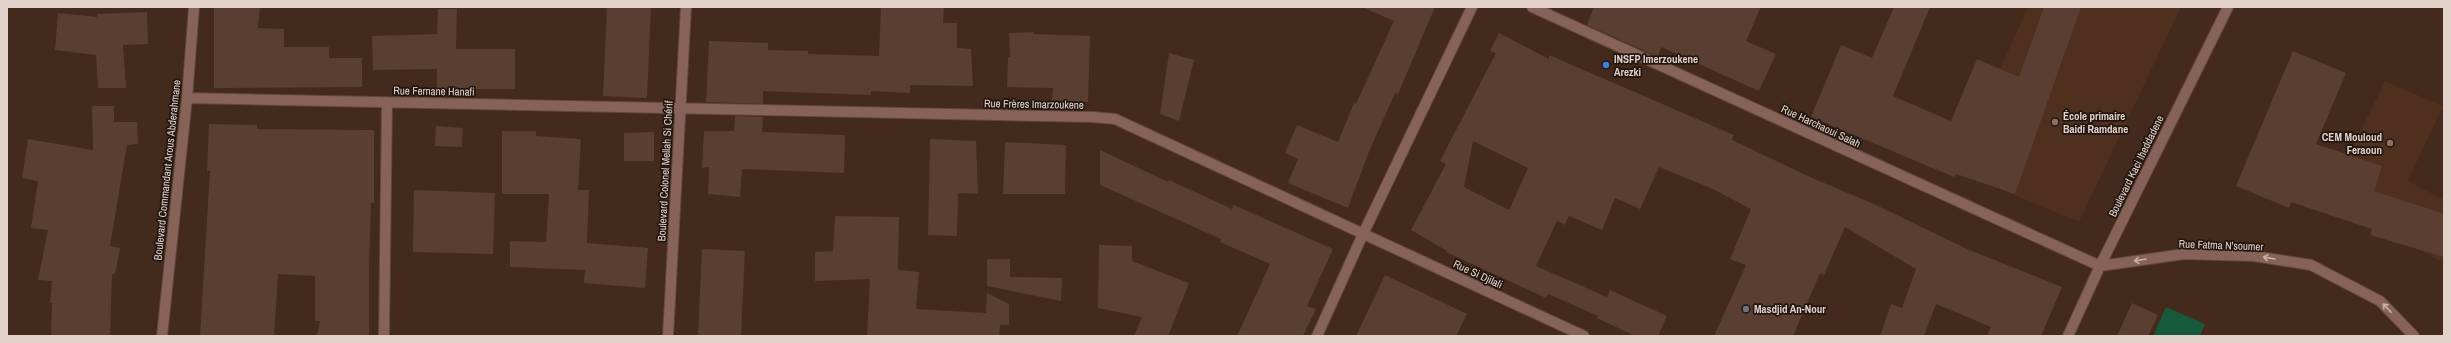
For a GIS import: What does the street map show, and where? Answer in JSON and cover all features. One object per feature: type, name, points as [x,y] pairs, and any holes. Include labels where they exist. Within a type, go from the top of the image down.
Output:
[{"type":"street","name":"Boulevard Commandant Arous Abderahmane","points":[[162,336],[188,98],[194,7]]},
{"type":"street","name":"Boulevard Colonel Mellah Si Chérif","points":[[668,336],[686,7]]},
{"type":"street","points":[[1317,336],[1363,234],[1472,7]]},
{"type":"street","name":"Rue Harchaoui Salah","points":[[1532,7],[2100,266]]},
{"type":"street","name":"Boulevard Kaci Iheddadene","points":[[2068,336],[2100,266],[2228,7]]},
{"type":"street","name":"Rue Fernane Hanafi","points":[[188,98],[680,108]]},
{"type":"street","points":[[384,336],[387,102]]},
{"type":"street","name":"Rue Frères Imarzoukene","points":[[680,108],[1093,117],[1115,120],[1363,234]]},
{"type":"street","name":"Rue Si Djilali","points":[[1363,234],[1584,336]]},
{"type":"street","name":"Rue Fatma N'soumer","points":[[2100,266],[2184,254],[2254,256],[2312,265],[2380,301],[2414,336]]},
{"type":"shaded area","name":"École primaire Baidi Ramdane","points":[[2028,7],[2181,7],[2079,222],[1966,175],[2000,69]]},
{"type":"shaded area","name":"CEM Mouloud Feraoun","points":[[2385,81],[2443,106],[2408,181],[2444,200],[2444,263],[2326,202]]},
{"type":"green space","points":[[2166,307],[2205,324],[2200,336],[2153,336]]},
{"type":"building","points":[[214,7],[260,7],[258,28],[284,29],[284,47],[329,47],[329,58],[362,58],[362,87],[214,88]]},
{"type":"building","points":[[607,7],[651,7],[647,98],[603,96]]},
{"type":"building","points":[[881,7],[944,7],[943,23],[957,23],[957,48],[971,49],[973,86],[910,85],[910,93],[871,91],[871,95],[763,91],[763,104],[706,102],[709,41],[768,43],[768,50],[808,51],[808,54],[879,56]]},
{"type":"building","points":[[1362,7],[1435,7],[1398,94],[1395,93],[1368,154],[1348,208],[1288,183],[1298,159],[1285,153],[1297,125],[1338,142],[1354,103],[1356,104],[1394,21]]},
{"type":"building","points":[[1594,7],[1761,7],[1746,41],[1776,54],[1759,91],[1661,47],[1658,57],[1587,25]]},
{"type":"building","points":[[1894,7],[1930,7],[1893,96],[1951,121],[1977,59],[2019,77],[2044,7],[2081,7],[2015,194],[1956,174],[1954,177],[1811,117],[1841,45],[1872,58]]},
{"type":"building","points":[[438,9],[457,9],[456,49],[515,49],[515,89],[437,89],[437,69],[373,70],[372,36],[437,34]]},
{"type":"building","points":[[147,12],[148,44],[123,45],[126,88],[98,88],[96,55],[55,50],[58,13],[97,17],[97,14]]},
{"type":"building","points":[[1034,32],[1034,34],[1090,36],[1088,102],[1052,100],[1053,88],[1007,87],[1008,57],[1010,57],[1009,33]]},
{"type":"building","points":[[1499,33],[1549,59],[1549,55],[1734,135],[1732,140],[1812,178],[1874,204],[1967,249],[2062,287],[2041,336],[1987,336],[1991,327],[1936,304],[1924,336],[1880,336],[1891,304],[1902,308],[1916,269],[1845,227],[1824,275],[1820,273],[1793,336],[1714,336],[1746,265],[1730,259],[1751,209],[1711,188],[1659,167],[1640,209],[1615,198],[1602,230],[1569,216],[1565,225],[1557,221],[1536,266],[1607,297],[1610,290],[1667,316],[1658,336],[1635,336],[1597,318],[1598,316],[1548,294],[1546,298],[1446,252],[1447,251],[1411,230],[1446,164],[1440,161],[1496,53],[1490,51]],"holes":[[[1473,141],[1528,168],[1509,210],[1464,187]]]},
{"type":"building","points":[[2293,51],[2346,73],[2316,144],[2382,166],[2374,191],[2444,214],[2444,257],[2370,235],[2372,229],[2291,202],[2289,208],[2236,186]]},
{"type":"building","points":[[1169,53],[1194,60],[1179,121],[1160,114]]},
{"type":"building","points":[[92,106],[114,106],[114,122],[137,122],[138,144],[127,145],[110,246],[120,248],[115,274],[112,274],[110,336],[51,336],[52,303],[50,303],[52,281],[38,280],[48,230],[31,228],[38,181],[22,178],[28,139],[93,150]]},
{"type":"building","points":[[735,116],[763,117],[762,132],[845,135],[844,173],[742,169],[740,197],[708,194],[709,167],[702,168],[704,131],[734,131]]},
{"type":"building","points":[[209,124],[257,125],[257,129],[374,130],[374,203],[371,203],[369,336],[317,336],[320,321],[315,321],[315,276],[278,274],[274,336],[200,336],[210,171],[207,171]]},
{"type":"building","points":[[436,126],[463,128],[462,147],[435,146]]},
{"type":"building","points":[[502,131],[536,131],[536,136],[581,139],[578,190],[589,190],[587,243],[648,248],[645,288],[584,283],[585,270],[510,267],[510,241],[546,242],[549,194],[502,194]]},
{"type":"building","points":[[654,132],[654,161],[624,161],[624,133]]},
{"type":"building","points":[[930,139],[976,141],[978,194],[958,193],[957,236],[928,235]]},
{"type":"building","points":[[1005,142],[1066,145],[1065,194],[1003,194]]},
{"type":"building","points":[[1100,150],[1168,182],[1169,180],[1232,209],[1234,205],[1333,249],[1307,306],[1316,309],[1303,336],[1237,336],[1270,264],[1220,242],[1221,239],[1100,185]]},
{"type":"building","points":[[414,190],[495,193],[493,254],[413,252]]},
{"type":"building","points":[[835,216],[899,217],[898,270],[919,272],[916,309],[986,313],[987,293],[1009,304],[1009,325],[1000,325],[999,336],[867,336],[870,279],[815,281],[815,252],[833,251]]},
{"type":"building","points":[[1099,245],[1132,246],[1132,261],[1189,283],[1168,336],[1134,336],[1142,317],[1098,308]]},
{"type":"building","points":[[702,249],[745,251],[741,336],[698,336]]},
{"type":"building","points":[[987,259],[1010,259],[1010,277],[1062,278],[1061,301],[987,286]]},
{"type":"building","points":[[1385,275],[1467,314],[1456,336],[1356,336]]},
{"type":"building","points":[[2132,303],[2158,315],[2148,336],[2117,336]]},
{"type":"place","name":"INSFP Imerzoukene Arezki","points":[[1606,65]]},
{"type":"place","name":"École primaire Baidi Ramdane","points":[[2055,122]]},
{"type":"place","name":"CEM Mouloud Feraoun","points":[[2390,143]]},
{"type":"place","name":"Masdjid An-Nour","points":[[1746,309]]}]
